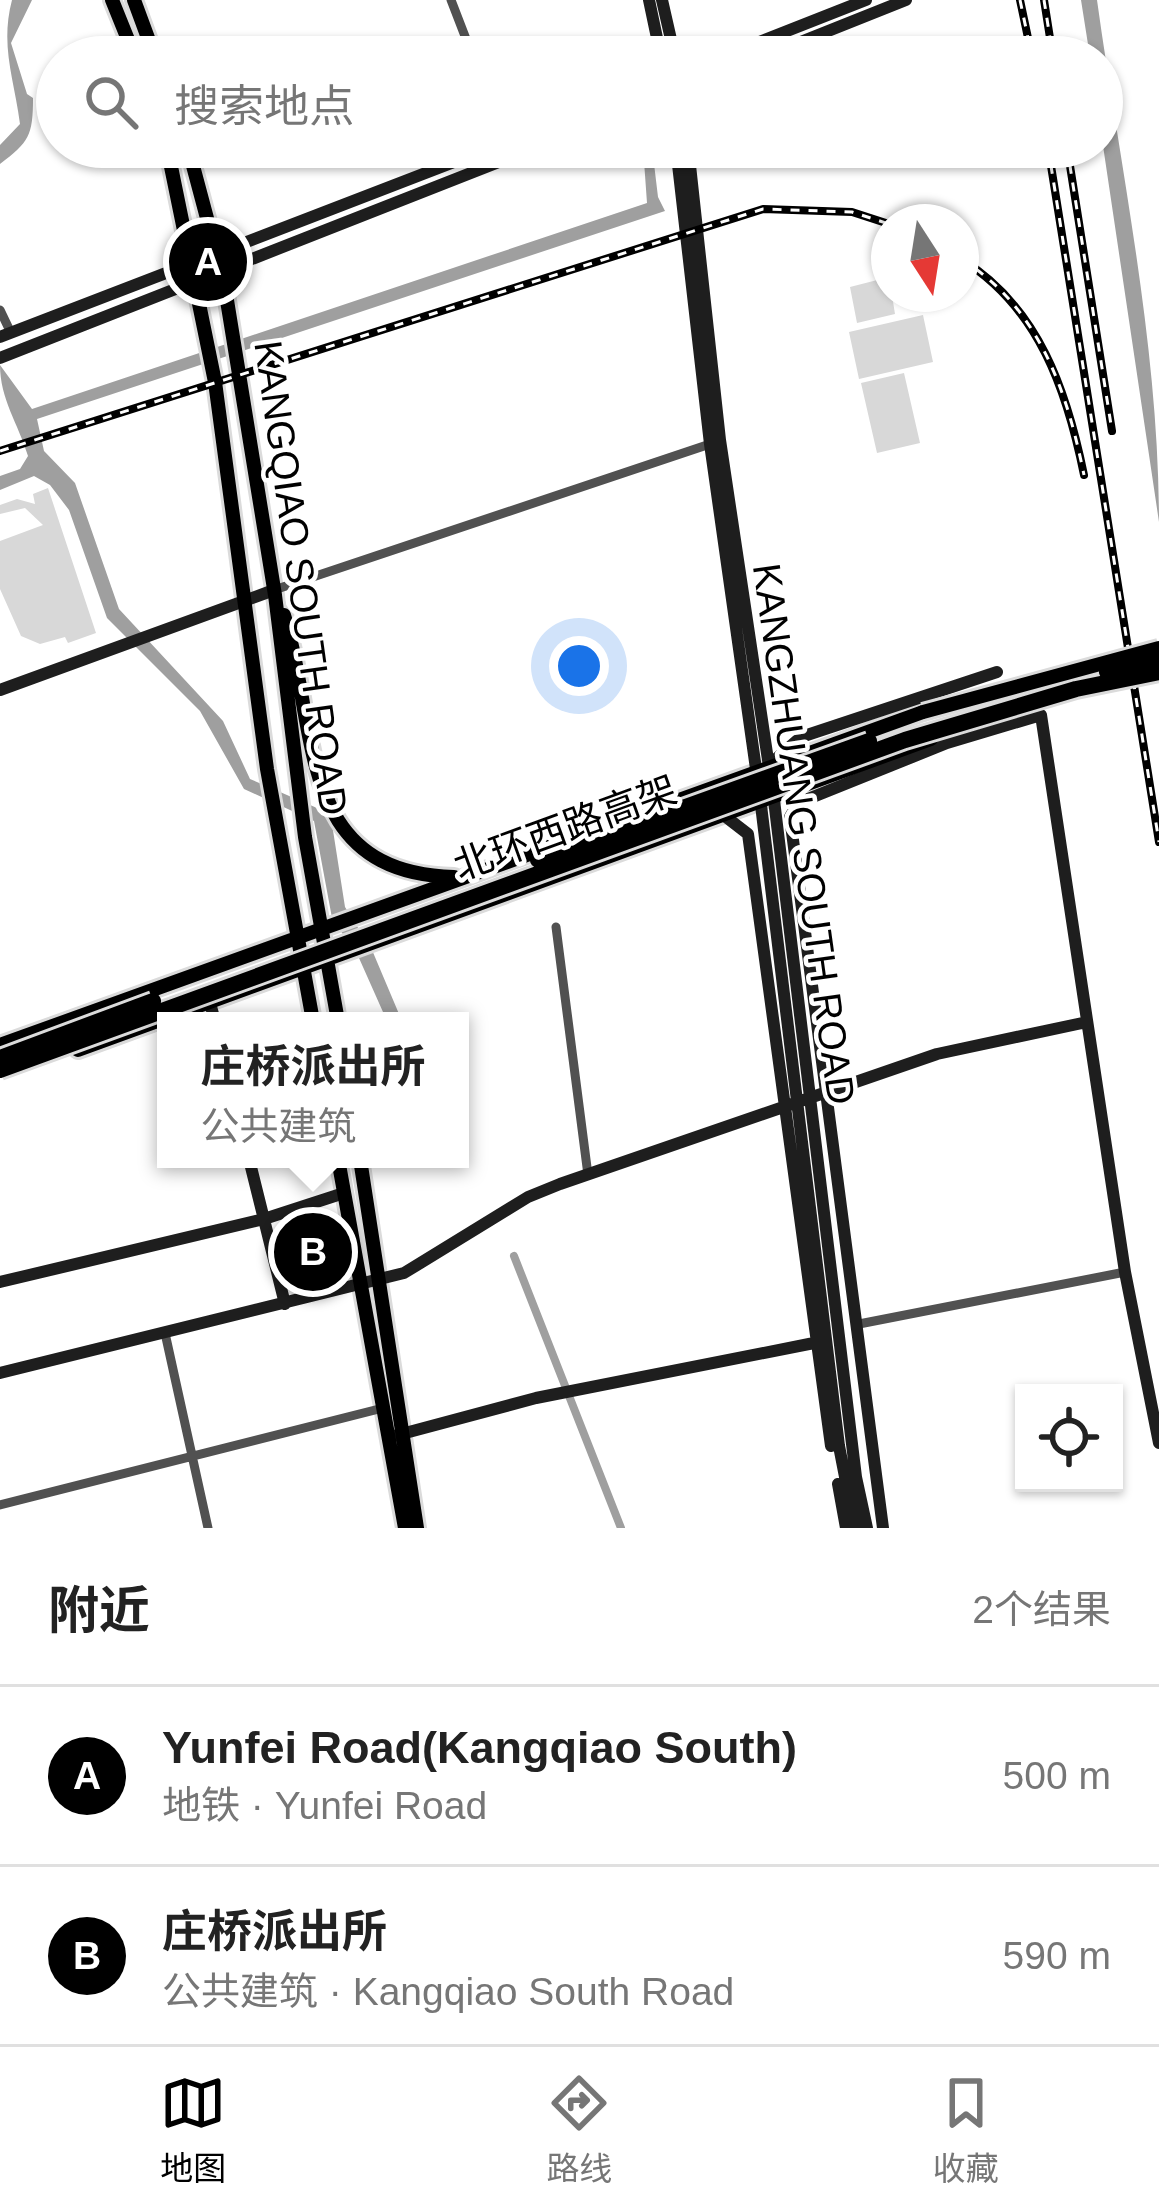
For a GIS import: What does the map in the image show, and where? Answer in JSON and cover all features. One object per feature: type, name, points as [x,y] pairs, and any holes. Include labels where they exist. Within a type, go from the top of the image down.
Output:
[{"type":"highway","name":"北环西路高架","points":[[0,1058],[893,732],[1159,660]]},
{"type":"highway","name":"北环西路高架","points":[[168,1012],[905,740],[1076,689],[1159,675]]},
{"type":"highway","name":"北环西路高架","points":[[0,1074],[157,1016]]},
{"type":"main road","points":[[112,0],[127,36]]},
{"type":"main road","points":[[134,0],[147,36]]},
{"type":"main road","points":[[172,168],[194,259]]},
{"type":"main road","name":"KANGQIAO SOUTH ROAD","points":[[194,168],[221,272],[236,358],[275,593],[305,837],[334,958],[337,1012]]},
{"type":"main road","name":"KANGQIAO SOUTH ROAD","points":[[194,259],[275,823],[311,1012]]},
{"type":"main road","points":[[275,593],[295,652],[332,819],[378,860],[422,876],[465,877]]},
{"type":"main road","points":[[0,1045],[923,712],[1159,648]]},
{"type":"main road","points":[[183,1012],[952,731],[1159,675]]},
{"type":"main road","points":[[0,1074],[157,1021]]},
{"type":"main road","points":[[340,1168],[383,1408],[395,1436],[417,1528]]},
{"type":"main road","points":[[361,1168],[379,1280],[405,1528]]},
{"type":"street","points":[[451,0],[465,36]]},
{"type":"street","points":[[649,0],[662,36]]},
{"type":"street","points":[[662,0],[666,36]]},
{"type":"street","points":[[774,36],[866,0]]},
{"type":"street","points":[[816,36],[906,0]]},
{"type":"street","points":[[0,310],[4,335],[437,168]]},
{"type":"street","points":[[0,358],[484,168]]},
{"type":"street","name":"KANGZHUANG SOUTH ROAD","points":[[679,168],[768,802],[820,1342],[851,1528]]},
{"type":"street","name":"KANGZHUANG SOUTH ROAD","points":[[690,168],[715,442]]},
{"type":"street","points":[[0,691],[715,442]]},
{"type":"street","points":[[762,768],[801,737],[998,672]]},
{"type":"street","points":[[883,1528],[830,1091],[790,817],[799,803],[862,777],[947,743],[1041,715],[1125,1272],[1159,1443]]},
{"type":"street","points":[[768,802],[790,817]]},
{"type":"street","points":[[726,817],[748,834],[797,1103]]},
{"type":"street","points":[[556,927],[588,1175]]},
{"type":"street","points":[[210,1003],[212,1012]]},
{"type":"street","points":[[0,1373],[379,1280],[425,1264],[528,1197],[588,1175],[937,1054],[1087,1022]]},
{"type":"street","name":"KANGZHUANG SOUTH ROAD","points":[[797,1103],[867,1528]]},
{"type":"street","points":[[251,1168],[285,1304]]},
{"type":"street","points":[[0,1282],[264,1219],[344,1193]]},
{"type":"street","points":[[859,1324],[1125,1272]]},
{"type":"street","points":[[165,1333],[208,1528]]},
{"type":"street","points":[[395,1436],[569,1392],[820,1342]]},
{"type":"street","points":[[0,1505],[383,1408]]},
{"type":"shaded area","points":[[12,0],[32,0],[11,43],[27,94],[33,98],[33,111],[27,137],[0,164],[0,145],[20,124],[8,47]]},
{"type":"shaded area","points":[[1081,0],[1097,0],[1103,36],[1087,36]]},
{"type":"shaded area","points":[[644,168],[655,168],[665,211],[37,419],[44,451],[75,483],[119,609],[223,721],[250,779],[317,808],[332,824],[345,907],[372,950],[398,1012],[383,1012],[359,958],[332,918],[314,821],[244,789],[200,711],[107,618],[69,510],[50,485],[34,476],[0,490],[0,476],[20,469],[28,456],[6,400],[0,365],[32,409],[647,203]]},
{"type":"shaded area","points":[[1106,168],[1123,168],[1137,260],[1153,391],[1159,522]]},
{"type":"shaded area","points":[[871,282],[871,312],[895,314],[857,323],[850,287]]},
{"type":"shaded area","points":[[923,315],[933,362],[859,379],[849,332]]},
{"type":"shaded area","points":[[904,373],[920,443],[877,453],[861,383]]},
{"type":"shaded area","points":[[48,488],[96,633],[68,643],[65,637],[40,644],[21,636],[0,589],[0,541],[43,525],[25,508],[0,514],[0,505],[17,499],[35,504],[33,494]]},
{"type":"waterway","points":[[514,1256],[621,1528]]},
{"type":"railway","points":[[1020,0],[1028,36]]},
{"type":"railway","points":[[1044,0],[1050,36]]},
{"type":"railway","points":[[1051,168],[1159,842]]},
{"type":"railway","points":[[1070,168],[1112,431]]},
{"type":"railway","points":[[0,451],[763,209],[852,212],[871,218]]},
{"type":"railway","points":[[979,272],[1011,301],[1045,354],[1069,413],[1084,475]]},
{"type":"place","name":"Yunfei Road(Kangqiao South)","points":[[208,262]]},
{"type":"place","name":"庄桥派出所","points":[[313,1252]]}]
